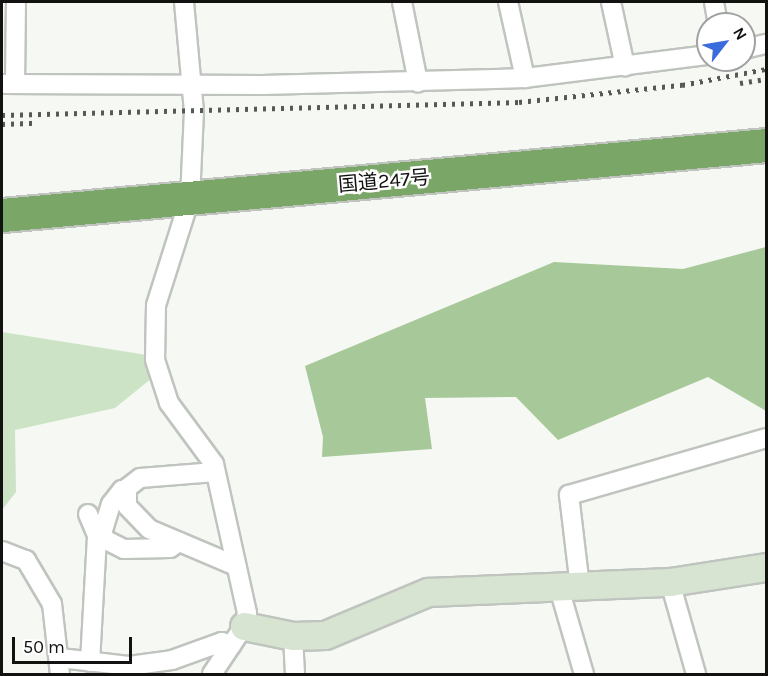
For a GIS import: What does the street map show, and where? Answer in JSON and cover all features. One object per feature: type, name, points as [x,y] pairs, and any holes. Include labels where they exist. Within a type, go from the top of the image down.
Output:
[{"type":"highway","name":"国道247号","points":[[2,215],[766,145]]},
{"type":"street","points":[[16,2],[8,83],[418,82],[525,78],[696,57]]},
{"type":"street","points":[[184,2],[189,84],[195,119],[190,198],[156,305],[155,360],[169,403],[214,464],[247,613],[238,636],[212,675]]},
{"type":"street","points":[[402,2],[418,82]]},
{"type":"street","points":[[508,2],[525,78]]},
{"type":"street","points":[[611,2],[625,67]]},
{"type":"street","points":[[584,675],[570,587],[569,495],[766,438]]},
{"type":"street","points":[[90,662],[100,534],[111,504],[122,490],[126,490],[140,478],[215,472]]},
{"type":"street","points":[[126,490],[127,506],[135,519],[179,542],[236,566]]},
{"type":"street","points":[[88,514],[100,534],[113,546],[124,549],[170,548],[179,542]]},
{"type":"street","points":[[2,551],[26,560],[37,574],[52,604],[52,632],[60,666],[90,662],[148,665],[238,636],[325,635],[428,592],[670,582],[766,569]]},
{"type":"street","points":[[670,582],[696,675]]},
{"type":"street","points":[[293,636],[295,675]]},
{"type":"green space","points":[[766,247],[766,411],[708,377],[558,440],[516,397],[425,398],[432,449],[322,457],[323,437],[305,366],[554,262],[683,269]]},
{"type":"green space","points":[[2,332],[147,355],[152,378],[115,408],[15,430],[16,492],[2,510]]},
{"type":"railway","points":[[2,115],[519,102],[682,85],[766,69]]},
{"type":"railway","points":[[740,83],[766,79]]},
{"type":"railway","points":[[2,124],[37,123]]}]
